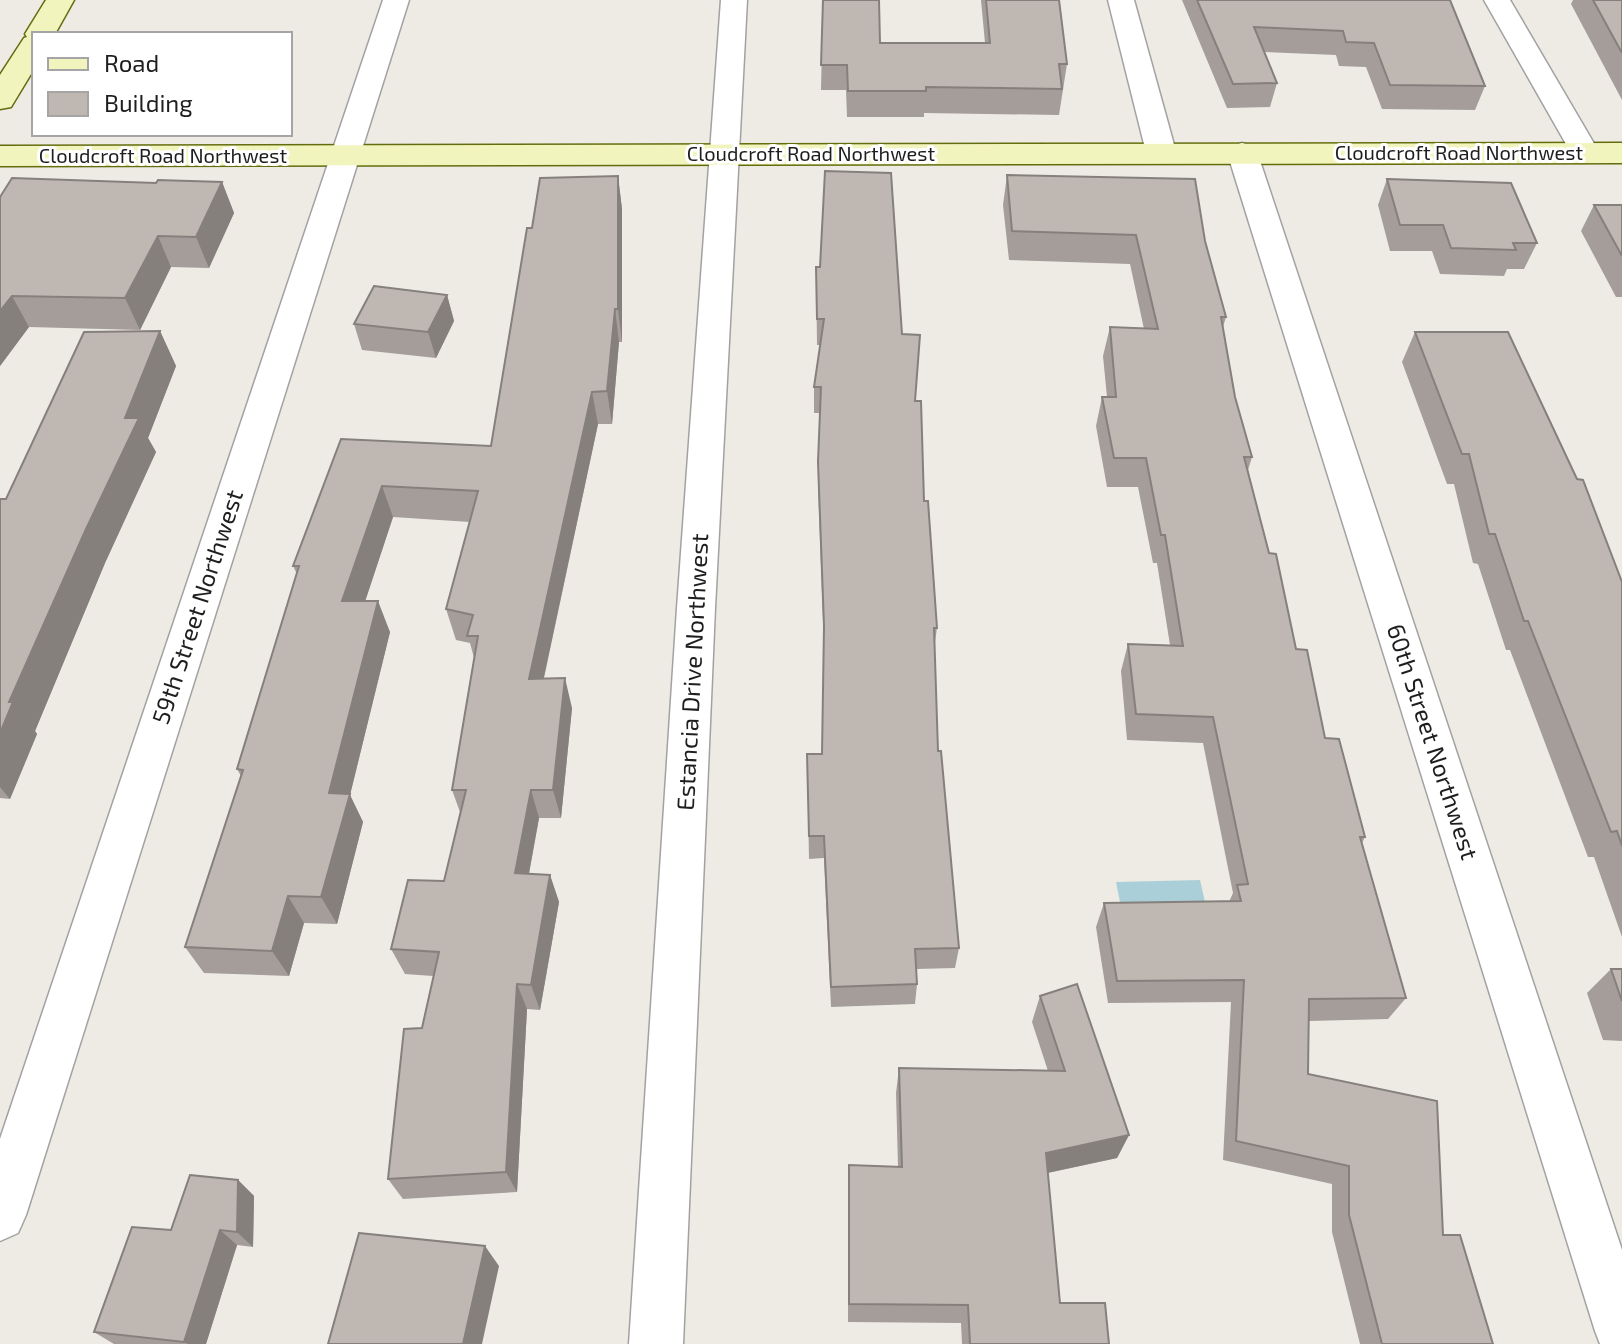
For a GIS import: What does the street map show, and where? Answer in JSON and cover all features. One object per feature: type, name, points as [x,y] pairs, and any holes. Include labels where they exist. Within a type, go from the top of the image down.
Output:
[{"type":"street","points":[[41,32],[60,0]]},
{"type":"street","name":"59th Street Northwest","points":[[0,1215],[396,0]]},
{"type":"street","name":"Estancia Drive Northwest","points":[[656,1344],[695,623],[727,154],[734,0]]},
{"type":"street","points":[[1121,0],[1161,152]]},
{"type":"street","points":[[1497,0],[1584,152]]},
{"type":"street","points":[[0,100],[32,47]]},
{"type":"street","name":"60th Street Northwest","points":[[1242,152],[1622,1331]]},
{"type":"street","name":"Cloudcroft Road Northwest","points":[[0,156],[1622,153]]},
{"type":"water","points":[[1200,880],[1208,915],[1123,917],[1116,882]]},
{"type":"building","points":[[823,0],[879,0],[880,43],[990,43],[986,0],[1059,0],[1067,64],[1059,64],[1062,89],[926,87],[926,91],[848,91],[847,65],[821,65]]},
{"type":"building","points":[[1197,0],[1450,0],[1485,86],[1390,85],[1374,43],[1346,42],[1343,31],[1254,27],[1277,83],[1233,84]]},
{"type":"building","points":[[1593,0],[1622,0],[1622,53]]},
{"type":"building","points":[[825,171],[891,173],[902,334],[920,335],[915,401],[921,401],[924,501],[928,501],[937,628],[934,628],[938,751],[941,751],[959,948],[915,949],[917,984],[831,987],[824,836],[809,836],[807,754],[822,754],[824,626],[818,462],[821,387],[814,387],[824,319],[817,319],[816,267],[820,267]]},
{"type":"building","points":[[1007,175],[1195,179],[1205,241],[1226,317],[1221,317],[1235,397],[1252,457],[1244,457],[1269,553],[1276,554],[1296,649],[1307,650],[1325,738],[1339,739],[1365,837],[1360,837],[1406,998],[1309,999],[1308,1074],[1437,1101],[1443,1235],[1460,1235],[1493,1344],[1382,1344],[1349,1215],[1349,1166],[1236,1141],[1244,980],[1117,981],[1104,903],[1241,901],[1237,885],[1248,884],[1213,717],[1136,714],[1128,644],[1183,646],[1165,535],[1161,535],[1146,458],[1114,458],[1102,397],[1116,397],[1110,327],[1158,329],[1136,235],[1012,231]]},
{"type":"building","points":[[618,176],[618,309],[615,309],[607,391],[592,392],[529,679],[565,678],[553,790],[531,790],[515,873],[550,875],[531,985],[517,984],[506,1172],[388,1179],[404,1029],[422,1028],[439,952],[391,949],[408,880],[444,881],[466,790],[452,790],[478,636],[467,636],[473,615],[446,609],[478,491],[382,486],[342,601],[378,601],[329,793],[350,794],[321,897],[288,896],[272,951],[185,947],[243,770],[237,769],[299,566],[293,566],[341,439],[491,446],[527,228],[532,228],[540,178]]},
{"type":"building","points":[[12,178],[222,182],[196,237],[158,236],[125,298],[12,296],[0,311],[0,197]]},
{"type":"building","points":[[1387,179],[1511,183],[1537,243],[1513,243],[1516,250],[1451,248],[1443,225],[1400,225]]},
{"type":"building","points":[[1594,205],[1622,205],[1622,256]]},
{"type":"building","points":[[374,286],[447,295],[428,332],[354,324]]},
{"type":"building","points":[[160,331],[125,418],[139,418],[9,702],[13,702],[0,733],[0,499],[6,499],[84,332]]},
{"type":"building","points":[[1415,332],[1508,332],[1577,479],[1583,480],[1622,582],[1622,846],[1617,831],[1611,832],[1528,621],[1524,621],[1495,534],[1489,534],[1469,454],[1462,454]]},
{"type":"building","points":[[1611,969],[1622,969],[1622,1001]]},
{"type":"building","points":[[1077,984],[1129,1135],[1046,1153],[1060,1303],[1105,1303],[1109,1344],[970,1344],[968,1305],[849,1304],[849,1165],[902,1167],[899,1068],[1065,1071],[1040,996]]},
{"type":"building","points":[[190,1175],[238,1180],[237,1232],[220,1230],[184,1342],[94,1332],[132,1227],[171,1230]]},
{"type":"building","points":[[359,1233],[485,1246],[463,1344],[328,1344]]}]
